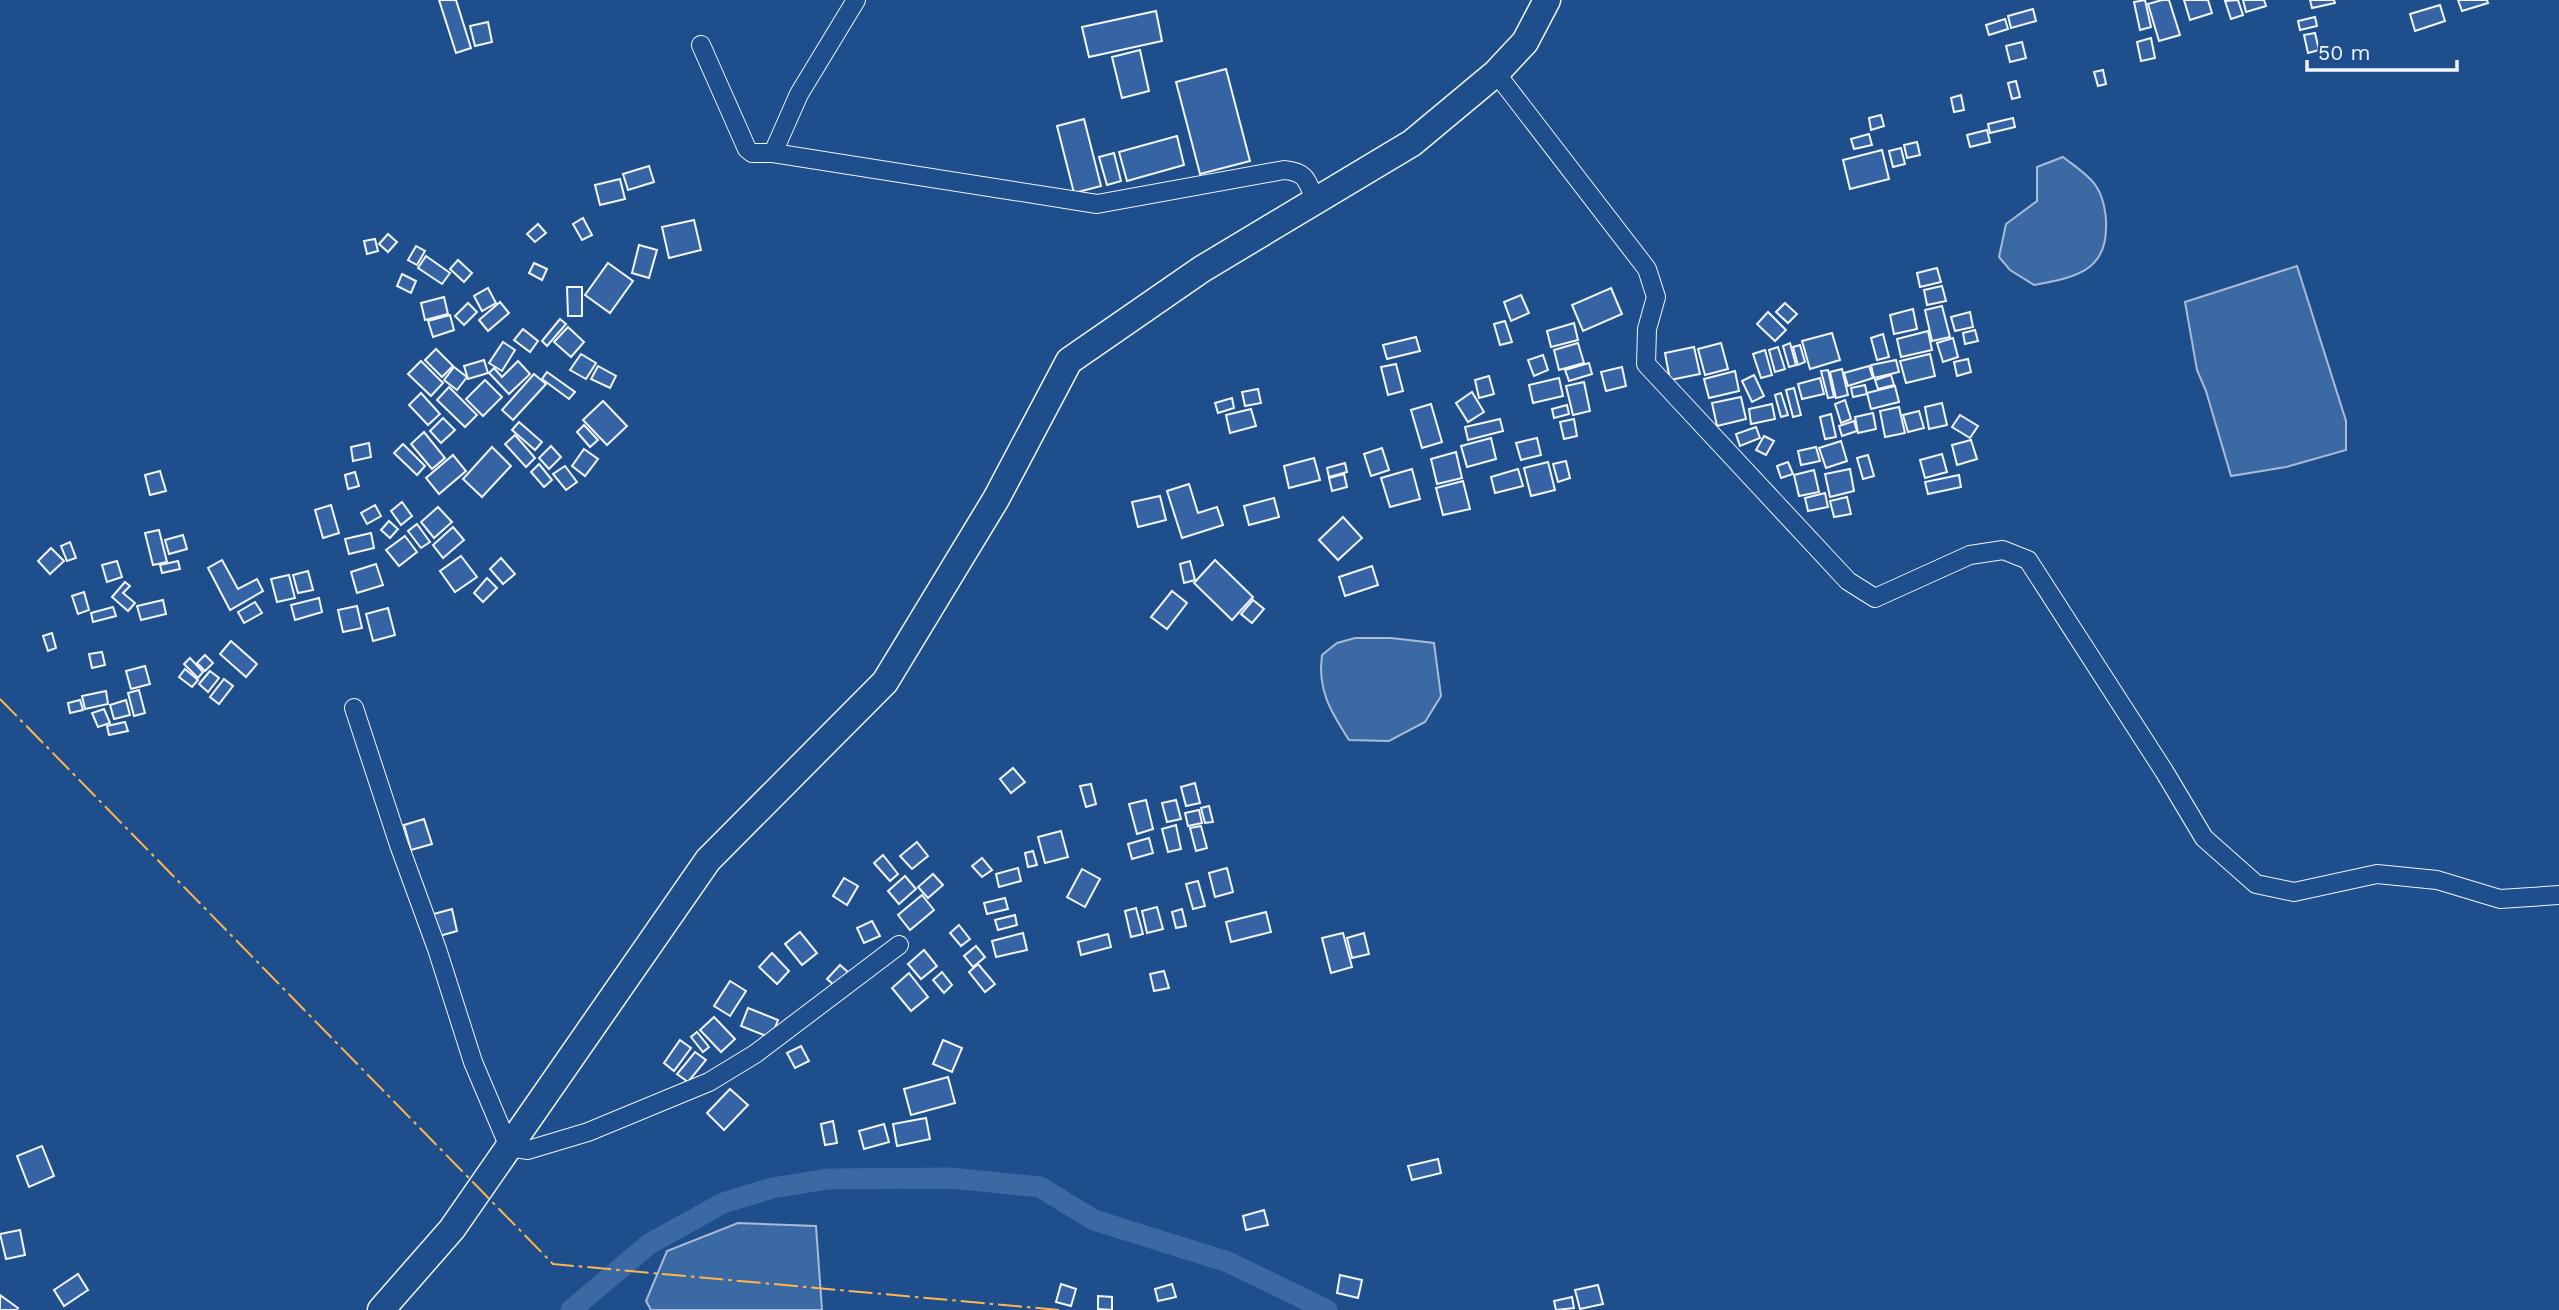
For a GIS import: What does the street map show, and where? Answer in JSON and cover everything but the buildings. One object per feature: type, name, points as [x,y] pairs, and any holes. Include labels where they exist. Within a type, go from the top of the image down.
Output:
[{"type":"street","points":[[773,153],[799,94],[856,0]]},
{"type":"street","points":[[381,1310],[452,1229],[708,860],[885,681],[996,499],[1069,361],[1202,270],[1412,143],[1496,73],[1525,42],[1547,0]]},
{"type":"street","points":[[701,45],[747,149],[752,153],[773,153],[1097,204],[1284,170],[1296,171],[1305,177],[1315,200]]},
{"type":"street","points":[[1496,73],[1647,270],[1656,297],[1647,330],[1646,365],[1848,581],[1875,598],[1970,555],[2004,550],[2028,560],[2204,838],[2256,884],[2294,892],[2378,874],[2437,880],[2500,900],[2559,895]]},
{"type":"street","points":[[354,708],[473,1062],[509,1147]]},
{"type":"street","points":[[509,1147],[528,1150],[588,1132],[709,1082],[755,1054],[899,945]]},
{"type":"water","points":[[2063,157],[2093,182],[2103,200],[2106,217],[2104,243],[2100,255],[2084,271],[2034,285],[2010,270],[1999,257],[2006,224],[2037,201],[2037,167]]},
{"type":"water","points":[[2297,266],[2346,421],[2346,450],[2286,467],[2231,476],[2206,391],[2197,370],[2185,302]]},
{"type":"water","points":[[1355,638],[1391,638],[1434,643],[1441,696],[1425,722],[1389,741],[1349,740],[1327,700],[1321,668],[1322,655],[1337,643]]},
{"type":"water","points":[[738,1223],[816,1226],[822,1310],[651,1310],[646,1301],[667,1251]]},
{"type":"waterway","points":[[571,1310],[649,1244],[723,1203],[772,1188],[828,1179],[951,1178],[1040,1187],[1094,1220],[1228,1262],[1327,1310]]},
{"type":"power","points":[[0,699],[553,1264],[1059,1310]]}]
